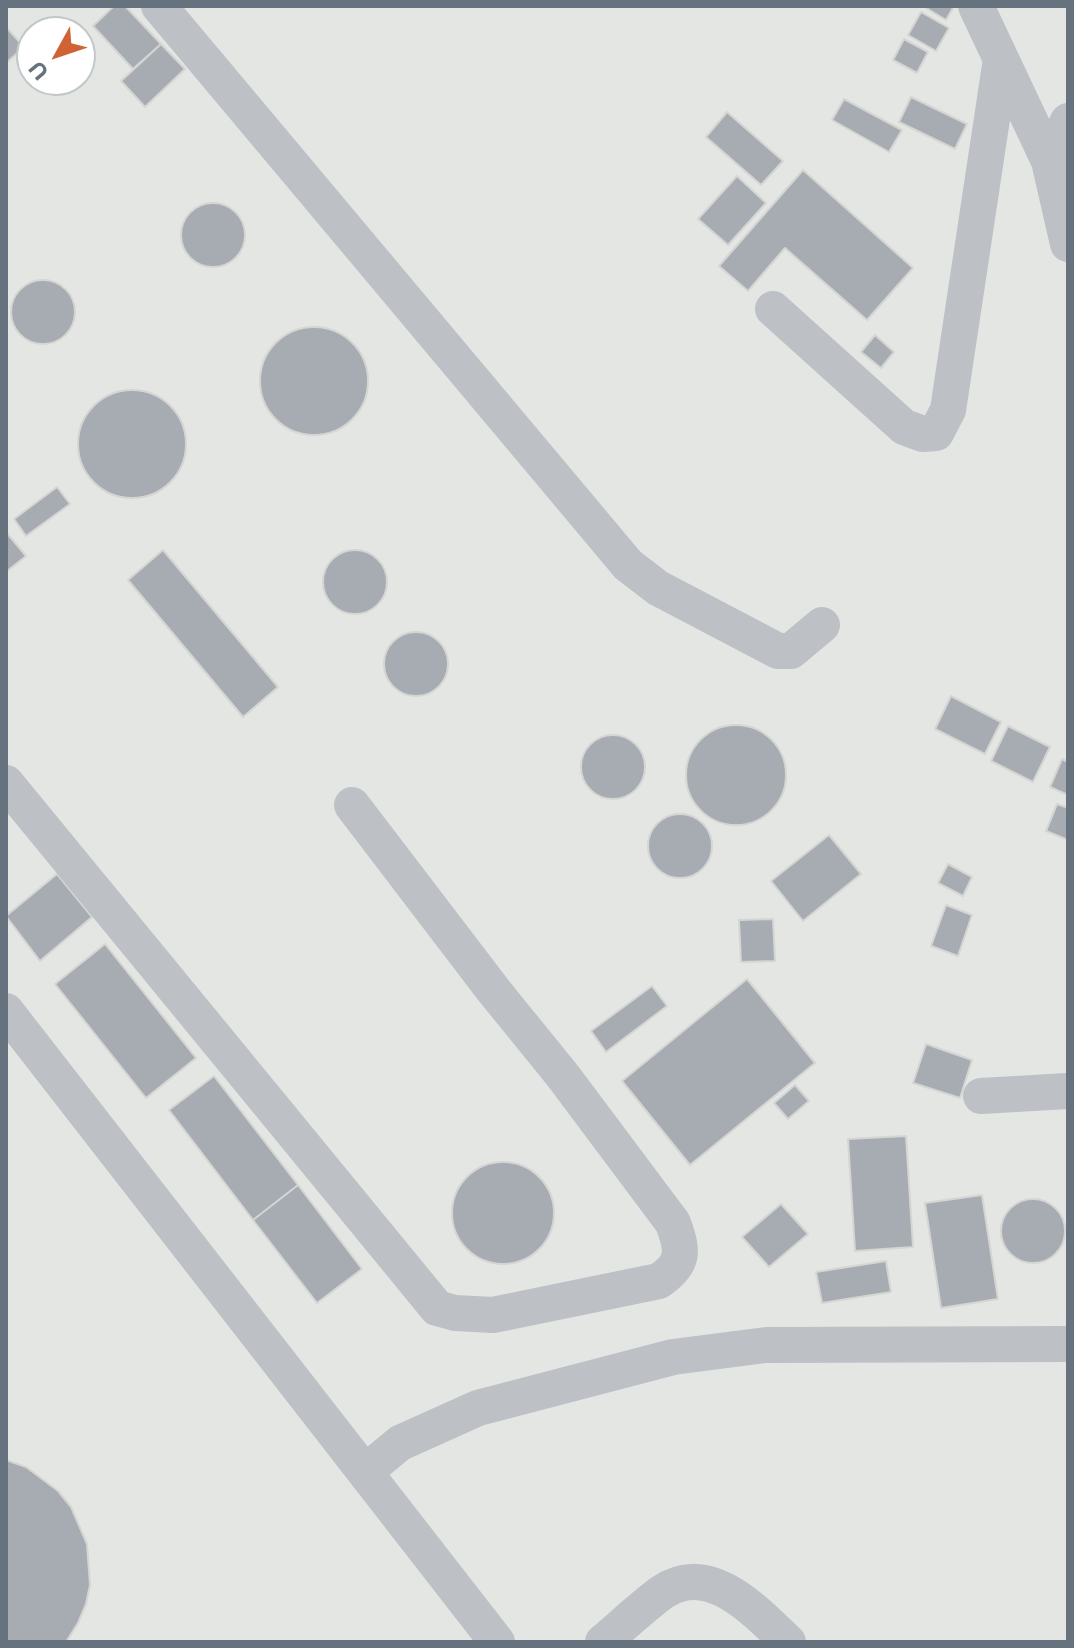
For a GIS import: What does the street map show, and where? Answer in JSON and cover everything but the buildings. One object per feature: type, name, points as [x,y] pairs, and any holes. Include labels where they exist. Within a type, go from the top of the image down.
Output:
[{"type":"lane","points":[[159,6],[628,565],[658,588],[778,651],[791,651],[822,625]]},
{"type":"lane","points":[[976,6],[1049,161],[1068,244]]},
{"type":"lane","points":[[773,309],[904,427],[923,434],[936,433],[948,410],[1001,59]]},
{"type":"lane","points":[[1049,161],[1068,121]]},
{"type":"lane","points":[[6,783],[437,1308],[455,1313],[493,1315],[659,1281],[669,1274],[680,1259],[682,1247],[673,1223],[352,805]]},
{"type":"lane","points":[[6,1011],[497,1642]]},
{"type":"lane","points":[[981,1096],[1068,1091]]},
{"type":"lane","points":[[365,1472],[400,1443],[478,1408],[673,1357],[766,1345],[1068,1344]]},
{"type":"lane","points":[[603,1642],[663,1591],[697,1581],[720,1587],[746,1603],[788,1642]]},
{"type":"shaded area","points":[[6,6],[1068,6],[1068,1642],[6,1642]]}]
